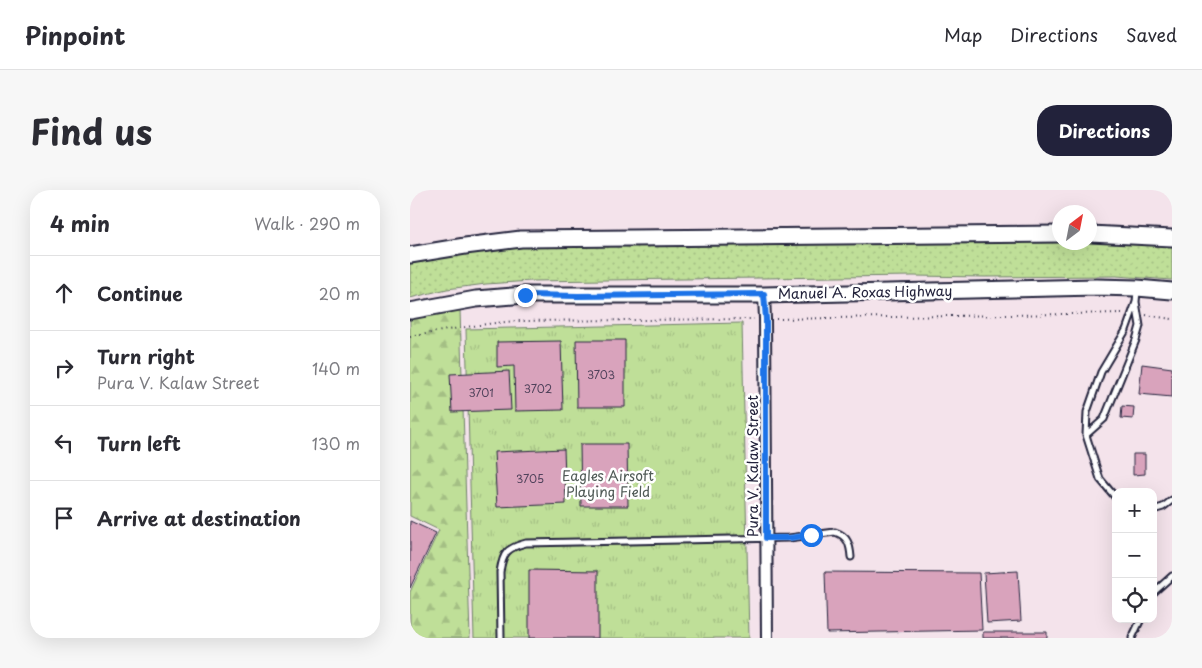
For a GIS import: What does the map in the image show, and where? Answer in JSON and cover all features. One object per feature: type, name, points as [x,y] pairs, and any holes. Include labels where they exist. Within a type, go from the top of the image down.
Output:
[{"type":"main road","points":[[410,255],[521,239],[1052,234]]},
{"type":"main road","points":[[1097,234],[1172,238]]},
{"type":"main road","name":"Manuel A. Roxas Highway","points":[[410,311],[476,299],[525,295],[764,294],[1096,287],[1137,295],[1172,291]]},
{"type":"street","name":"Pura V. Kalaw Street","points":[[764,294],[766,319],[767,638]]},
{"type":"lane","points":[[1112,493],[1100,479],[1086,435],[1087,412],[1101,372],[1135,313],[1137,295]]},
{"type":"lane","points":[[1086,435],[1104,419],[1140,326],[1135,313]]},
{"type":"lane","points":[[1157,509],[1172,500]]},
{"type":"lane","points":[[501,638],[501,562],[505,553],[510,548],[526,543],[789,538],[835,532],[846,538],[850,544],[851,557]]},
{"type":"lane","points":[[1157,589],[1172,576]]},
{"type":"lane","points":[[1132,638],[1138,623]]},
{"type":"path","points":[[410,337],[465,326],[516,321],[1135,313],[1172,319]]},
{"type":"green space","points":[[1052,241],[1052,250],[1097,250],[1097,241],[1125,241],[1172,245],[1172,280],[1116,276],[913,276],[531,281],[447,289],[410,298],[410,260],[534,245]]},
{"type":"green space","points":[[460,310],[470,638],[410,638],[410,592],[439,530],[410,516],[410,319],[423,315]]},
{"type":"green space","name":"Eagles Airsoft Playing Field","points":[[742,323],[749,638],[474,638],[466,329]]},
{"type":"building","points":[[576,340],[625,340],[625,407],[577,407]]},
{"type":"building","points":[[561,341],[563,410],[515,411],[514,366],[497,367],[497,342]]},
{"type":"building","points":[[1142,364],[1172,368],[1172,397],[1139,394]]},
{"type":"building","points":[[509,371],[511,410],[452,412],[450,374]]},
{"type":"building","points":[[1122,406],[1134,407],[1133,419],[1121,418]]},
{"type":"building","points":[[580,444],[627,444],[628,506],[581,506]]},
{"type":"building","points":[[564,449],[566,504],[497,507],[494,452]]},
{"type":"building","points":[[1133,454],[1145,454],[1145,474],[1133,475]]},
{"type":"building","points":[[410,521],[436,533],[410,588]]},
{"type":"building","points":[[529,570],[598,571],[598,638],[529,638]]},
{"type":"building","points":[[1018,571],[1021,621],[987,623],[984,573]]},
{"type":"building","points":[[825,572],[979,573],[982,630],[827,633]]},
{"type":"building","points":[[983,632],[1047,632],[1047,638],[983,638]]},
{"type":"route","points":[[525,295],[764,294],[766,319],[766,538],[789,538],[811,535]]}]
